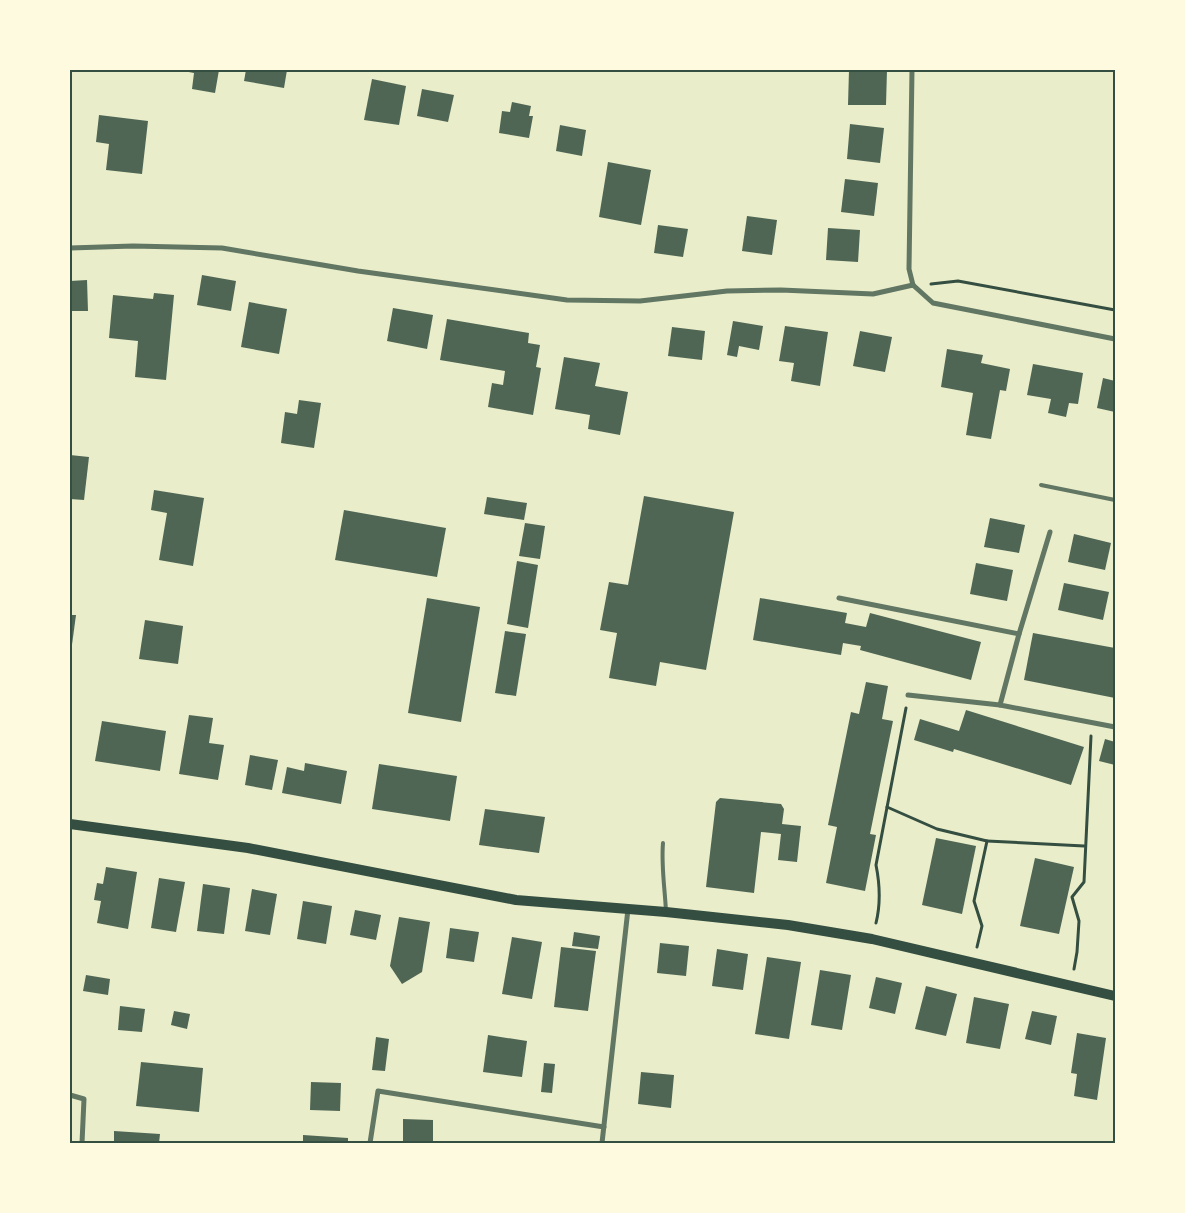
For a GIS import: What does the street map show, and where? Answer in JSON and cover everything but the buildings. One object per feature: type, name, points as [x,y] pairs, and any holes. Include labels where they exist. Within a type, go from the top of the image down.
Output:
[{"type":"main road","points":[[70,824],[248,848],[516,900],[666,912],[788,925],[872,939],[1115,996]]},
{"type":"street","points":[[912,70],[909,270],[914,286],[932,303],[1115,339]]},
{"type":"street","points":[[70,248],[133,246],[222,248],[358,271],[567,300],[640,301],[727,291],[781,290],[874,294],[914,286]]},
{"type":"street","points":[[1000,705],[1050,532]]},
{"type":"street","points":[[839,598],[1019,634]]},
{"type":"street","points":[[908,695],[1000,705],[1115,727]]},
{"type":"street","points":[[602,1143],[628,909]]},
{"type":"street","points":[[370,1143],[378,1091],[604,1127]]},
{"type":"street","points":[[70,1095],[84,1100],[82,1143]]},
{"type":"lane","points":[[1040,485],[1115,500]]},
{"type":"lane","points":[[663,843],[661,860],[666,912]]},
{"type":"path","points":[[914,286],[958,281],[1115,310]]},
{"type":"path","points":[[872,939],[880,907],[880,888],[876,865],[908,695]]},
{"type":"path","points":[[1071,985],[1078,952],[1079,921],[1072,897],[1084,882],[1084,846],[1092,723]]},
{"type":"path","points":[[887,807],[937,829],[987,841],[1084,846]]},
{"type":"path","points":[[974,962],[982,926],[974,901],[987,841]]}]
